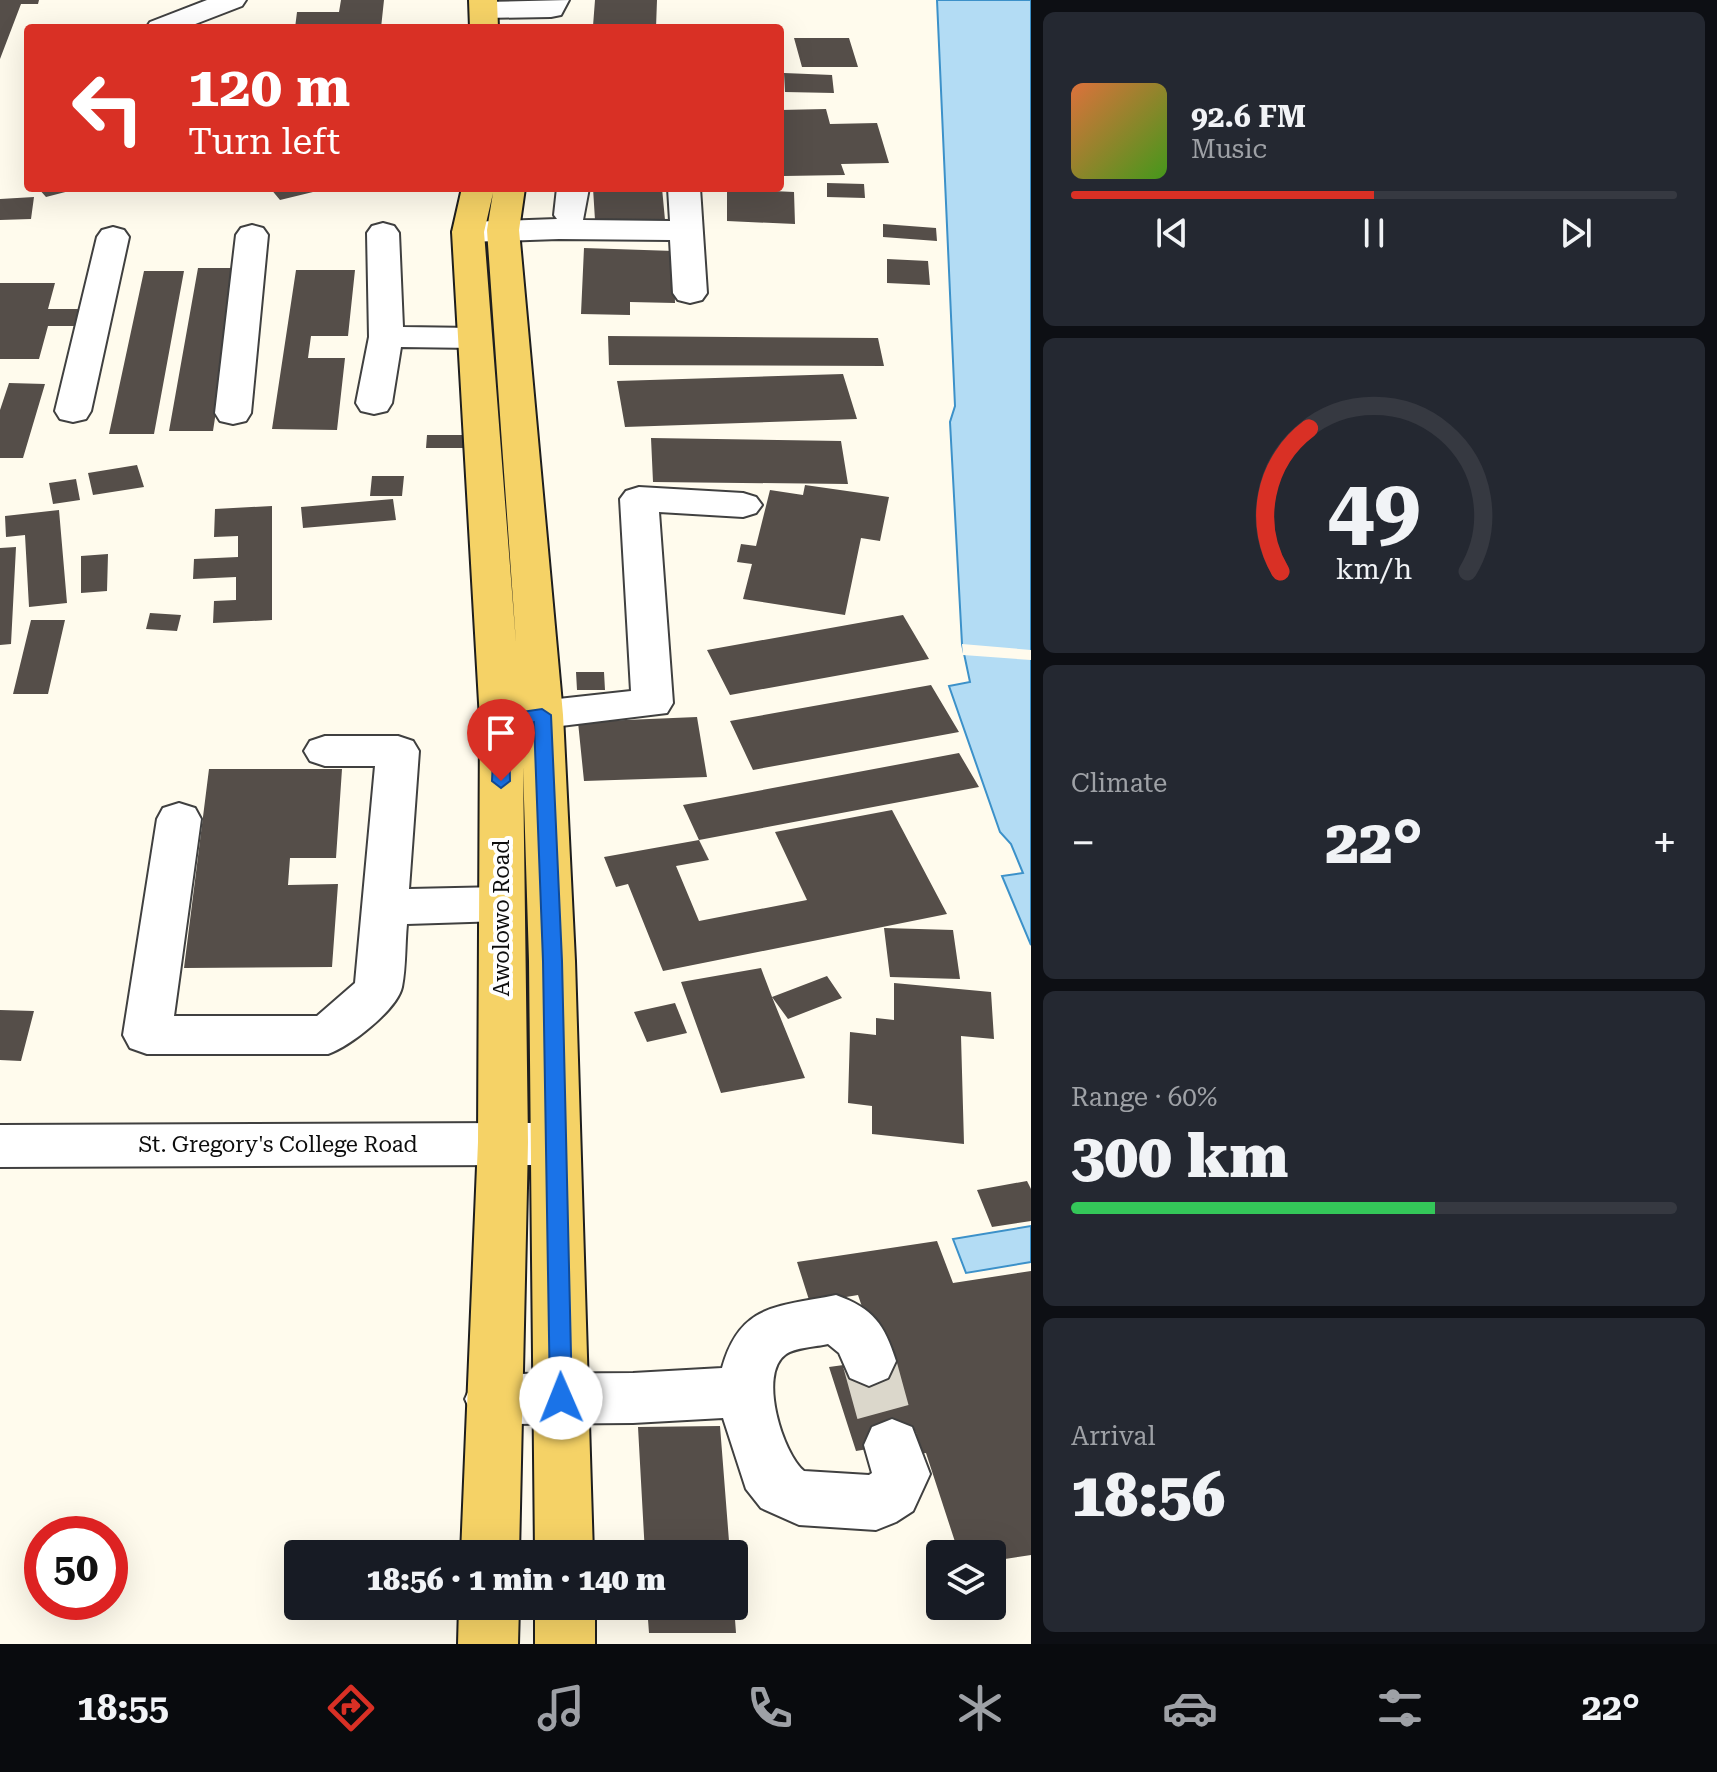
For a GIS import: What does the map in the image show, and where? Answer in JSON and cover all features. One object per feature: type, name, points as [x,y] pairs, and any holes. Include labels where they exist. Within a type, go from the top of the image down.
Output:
[{"type":"main road","name":"Awolowo Road","points":[[479,192],[485,231],[555,1144],[564,1540]]},
{"type":"main road","name":"Awolowo Road","points":[[490,1540],[503,1142],[501,904],[522,718],[475,338],[485,231],[507,192]]},
{"type":"main road","points":[[488,1644],[489,1620]]},
{"type":"main road","points":[[565,1620],[565,1644]]},
{"type":"street","points":[[498,13],[551,9],[555,0]]},
{"type":"street","points":[[173,24],[229,7]]},
{"type":"street","points":[[684,192],[690,293]]},
{"type":"street","points":[[485,231],[686,231]]},
{"type":"street","points":[[374,403],[386,337],[383,233]]},
{"type":"street","points":[[233,413],[252,235]]},
{"type":"street","points":[[73,411],[113,237]]},
{"type":"street","points":[[386,337],[475,338]]},
{"type":"street","points":[[522,718],[652,703],[639,499],[743,505]]},
{"type":"street","points":[[179,819],[147,1035],[328,1035],[378,990],[398,751],[325,751]]},
{"type":"street","points":[[385,907],[501,904]]},
{"type":"street","name":"St. Gregory's College Road","points":[[0,1146],[555,1144]]},
{"type":"street","points":[[869,1361],[862,1339],[836,1319],[777,1331],[765,1338],[754,1351],[743,1392],[766,1470],[781,1489],[799,1498],[876,1503],[893,1492],[901,1474],[892,1445]]},
{"type":"street","points":[[493,1399],[743,1392]]},
{"type":"water","points":[[937,0],[1031,0],[1031,945],[1002,876],[1023,873],[1011,844],[1000,832],[949,686],[970,682],[962,644],[950,422],[955,406]]},
{"type":"water","points":[[1031,1226],[1031,1262],[966,1273],[953,1239]]},
{"type":"pier","points":[[962,644],[1031,650],[1031,660],[963,655]]},
{"type":"building","points":[[0,0],[39,0],[38,4],[21,4],[0,59]]},
{"type":"building","points":[[341,0],[384,0],[381,24],[296,24],[297,12],[339,12]]},
{"type":"building","points":[[595,0],[657,0],[656,24],[593,24]]},
{"type":"building","points":[[794,38],[849,38],[858,67],[802,67]]},
{"type":"building","points":[[784,73],[832,75],[834,93],[785,92]]},
{"type":"building","points":[[826,109],[830,124],[877,123],[889,163],[841,164],[845,175],[784,176],[784,110]]},
{"type":"building","points":[[827,183],[864,184],[865,198],[827,197]]},
{"type":"building","points":[[42,192],[65,192],[46,197]]},
{"type":"building","points":[[273,192],[313,192],[280,200]]},
{"type":"building","points":[[593,192],[662,192],[665,220],[595,220]]},
{"type":"building","points":[[727,192],[794,192],[795,224],[727,221]]},
{"type":"building","points":[[34,197],[31,219],[0,220],[0,199]]},
{"type":"building","points":[[883,224],[936,228],[937,241],[883,237]]},
{"type":"building","points":[[584,248],[674,251],[675,303],[630,302],[630,315],[581,314]]},
{"type":"building","points":[[887,259],[928,261],[930,285],[887,283]]},
{"type":"building","points":[[198,268],[238,268],[213,431],[169,431]]},
{"type":"building","points":[[296,270],[355,270],[348,336],[311,336],[308,358],[345,358],[337,430],[272,429]]},
{"type":"building","points":[[144,271],[184,271],[154,434],[109,434]]},
{"type":"building","points":[[0,283],[55,283],[48,309],[86,309],[82,326],[48,326],[39,359],[0,359]]},
{"type":"building","points":[[608,336],[878,338],[884,366],[609,365]]},
{"type":"building","points":[[843,374],[857,419],[625,427],[617,381]]},
{"type":"building","points":[[9,383],[45,384],[23,458],[0,458],[0,410]]},
{"type":"building","points":[[427,435],[463,435],[463,448],[426,448]]},
{"type":"building","points":[[651,438],[841,441],[848,484],[653,482]]},
{"type":"building","points":[[137,465],[144,487],[93,495],[88,473]]},
{"type":"building","points":[[372,476],[404,476],[402,496],[370,496]]},
{"type":"building","points":[[76,479],[80,500],[53,504],[49,483]]},
{"type":"building","points":[[805,485],[889,497],[880,541],[861,538],[845,615],[743,599],[752,564],[737,562],[741,544],[756,546],[770,490],[803,495]]},
{"type":"building","points":[[393,499],[396,520],[303,528],[301,507]]},
{"type":"building","points":[[272,506],[272,620],[213,623],[214,601],[236,600],[236,577],[193,579],[194,559],[238,557],[238,536],[214,537],[215,509]]},
{"type":"building","points":[[59,510],[67,603],[29,607],[25,535],[6,537],[5,516]]},
{"type":"building","points":[[16,547],[11,644],[0,645],[0,548]]},
{"type":"building","points":[[108,554],[107,591],[81,593],[81,556]]},
{"type":"building","points":[[150,613],[181,615],[177,631],[146,629]]},
{"type":"building","points":[[903,615],[929,659],[730,695],[707,650]]},
{"type":"building","points":[[31,620],[65,620],[48,694],[13,694]]},
{"type":"building","points":[[576,672],[604,672],[605,690],[577,690]]},
{"type":"building","points":[[931,685],[959,732],[753,770],[730,721]]},
{"type":"building","points":[[697,717],[707,777],[584,781],[578,722]]},
{"type":"building","points":[[959,753],[979,787],[699,840],[683,805]]},
{"type":"building","points":[[209,769],[342,769],[336,858],[290,858],[288,885],[338,884],[332,967],[184,968]]},
{"type":"building","points":[[892,810],[947,914],[663,971],[628,884],[616,887],[604,857],[699,840],[709,860],[676,866],[699,921],[807,900],[775,832]]},
{"type":"building","points":[[884,928],[953,930],[960,979],[890,977]]},
{"type":"building","points":[[761,968],[805,1078],[721,1093],[681,982]]},
{"type":"building","points":[[827,976],[842,998],[788,1019],[772,997]]},
{"type":"building","points":[[894,983],[991,992],[994,1039],[961,1036],[964,1144],[872,1134],[872,1106],[848,1103],[850,1032],[876,1035],[876,1018],[894,1020]]},
{"type":"building","points":[[675,1003],[687,1033],[647,1042],[634,1012]]},
{"type":"building","points":[[0,1010],[34,1011],[21,1061],[0,1060]]},
{"type":"building","points":[[1027,1181],[1031,1189],[1031,1221],[992,1227],[977,1190]]},
{"type":"building","points":[[937,1241],[953,1283],[1031,1271],[1031,1555],[1006,1559],[1006,1540],[954,1540],[926,1453],[911,1455],[892,1445],[856,1451],[829,1367],[880,1360],[858,1295],[810,1303],[797,1262]]},
{"type":"building","points":[[720,1426],[729,1540],[644,1540],[638,1427]]},
{"type":"building","points":[[648,1620],[735,1620],[736,1633],[649,1633]]},
{"type":"tunnel","points":[[869,1361],[892,1445]]},
{"type":"route","points":[[501,781],[501,720],[542,715],[552,961],[561,1398]]}]
